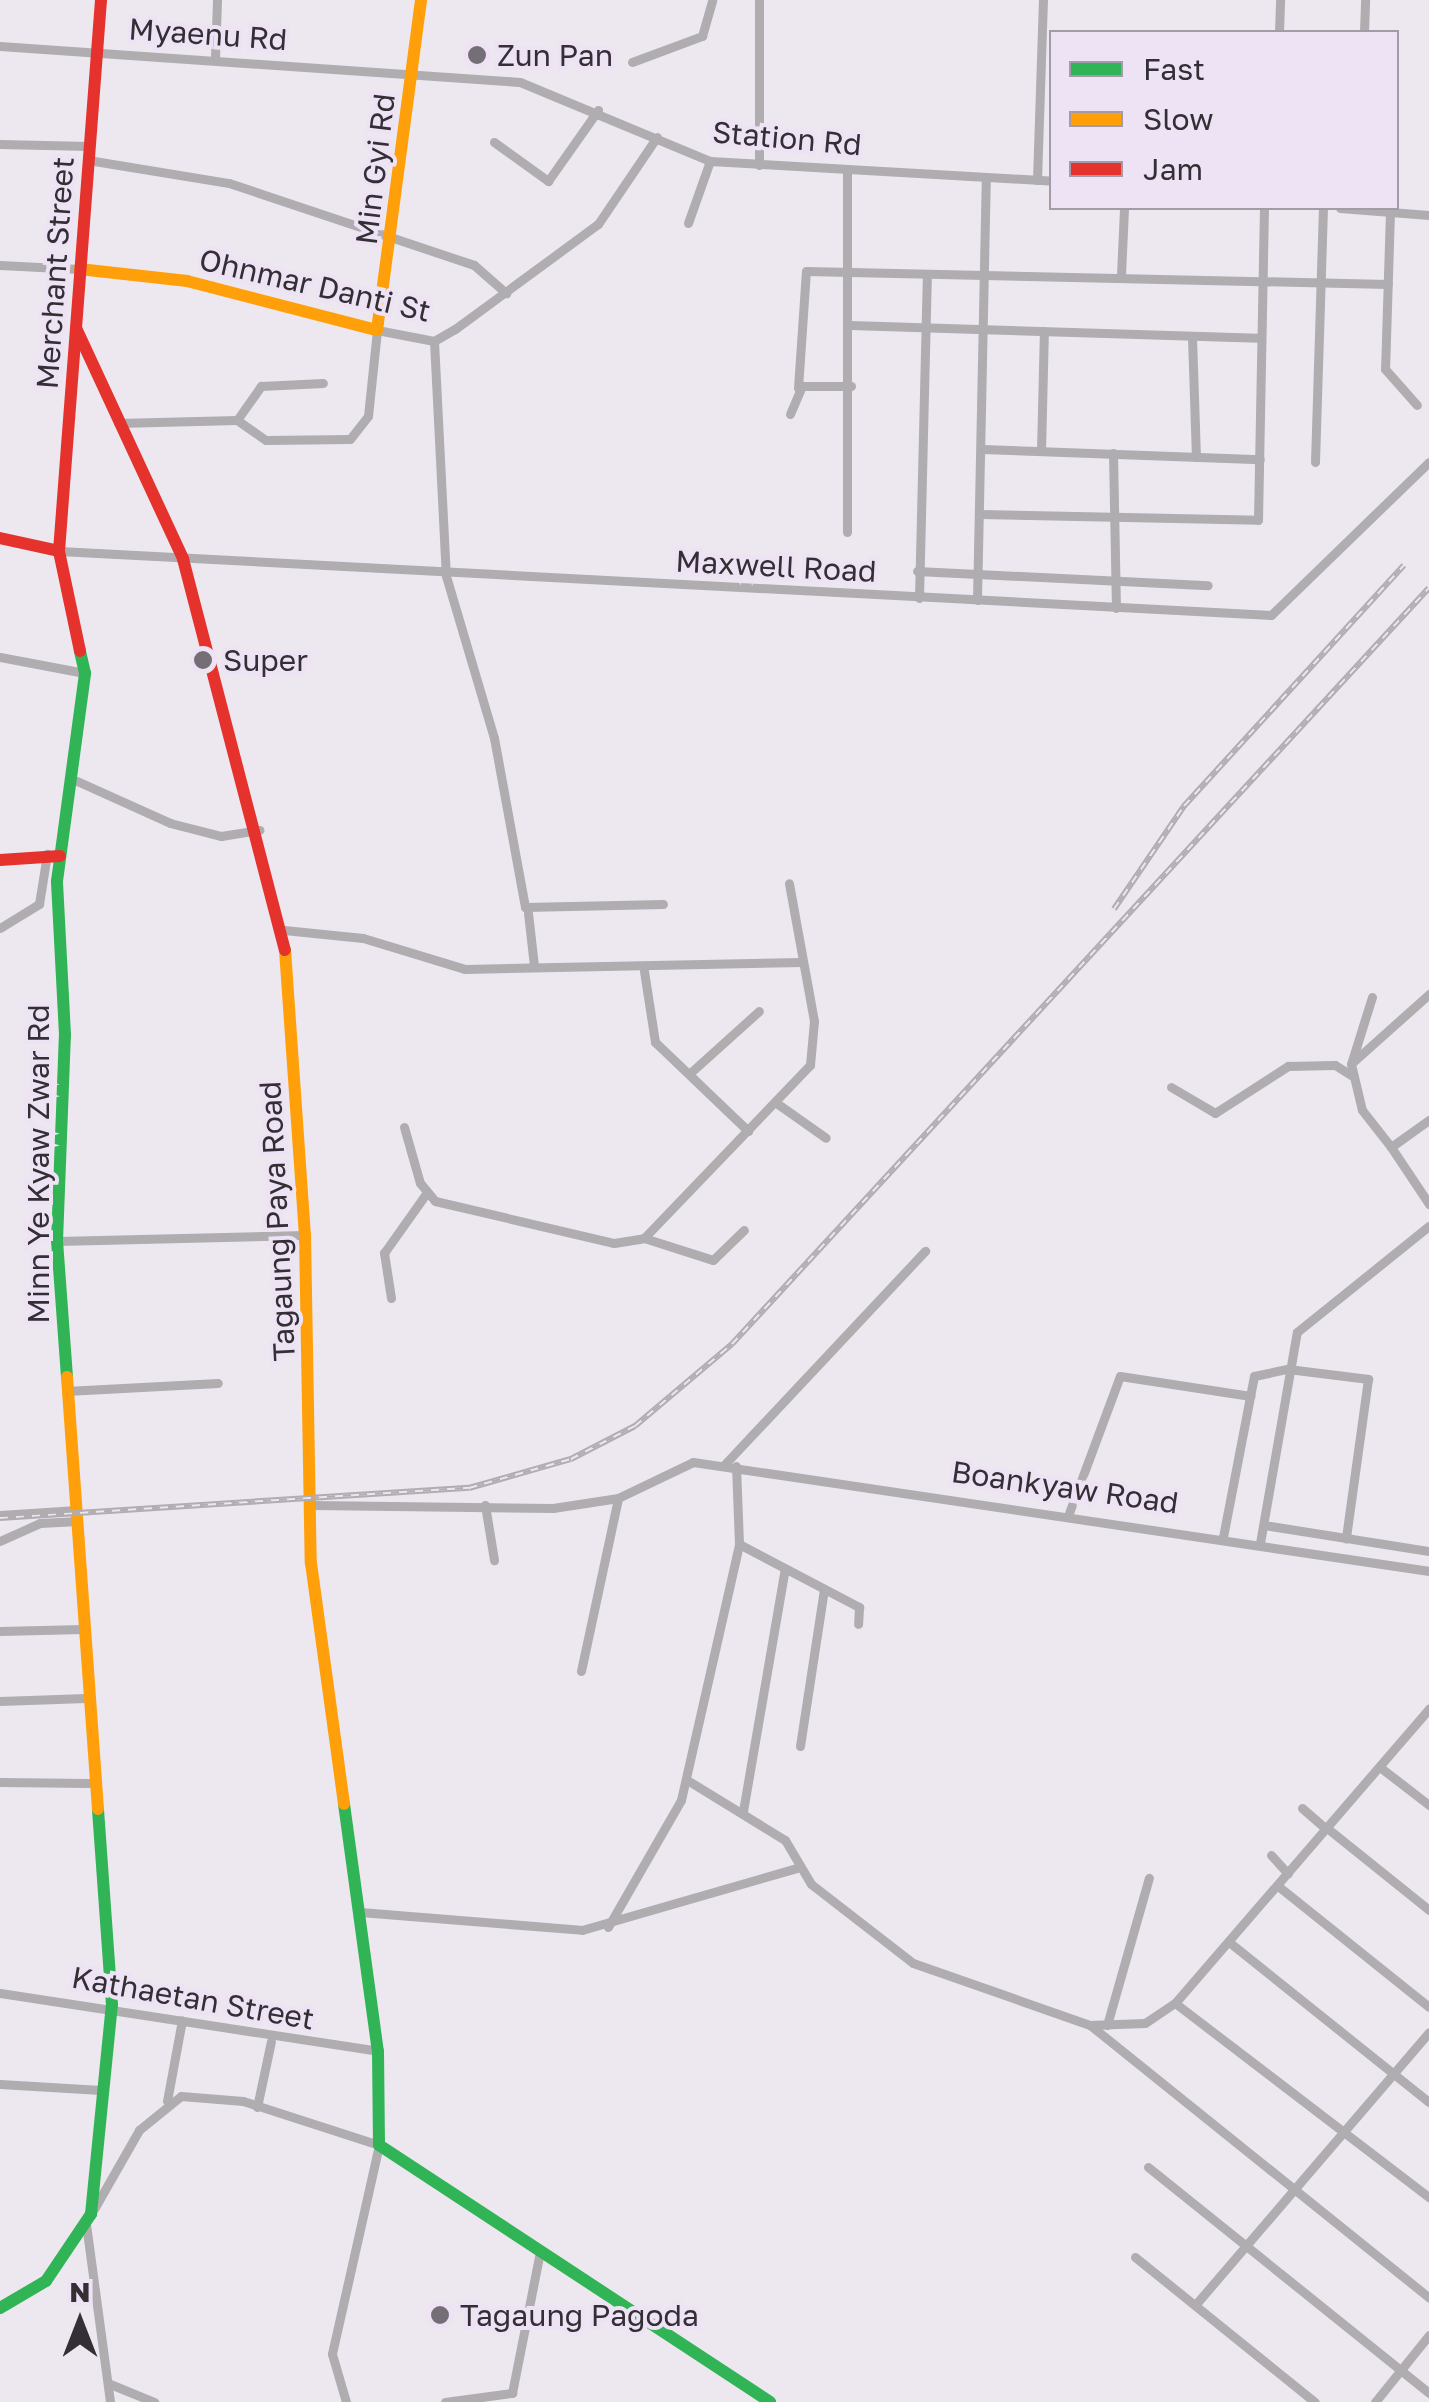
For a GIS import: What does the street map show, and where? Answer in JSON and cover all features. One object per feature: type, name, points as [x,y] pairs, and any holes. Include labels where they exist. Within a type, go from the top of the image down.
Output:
[{"type":"main road","name":"Merchant Street","points":[[59,550],[100,0]]},
{"type":"main road","name":"Min Gyi Rd","points":[[377,330],[393,236],[421,0]]},
{"type":"main road","name":"Ohnmar Danti St","points":[[79,269],[187,281],[377,330]]},
{"type":"main road","name":"Tagaung Paya Road","points":[[76,327],[182,559],[262,830],[284,930],[305,1235],[311,1562],[378,2051],[378,2145]]},
{"type":"main road","points":[[0,538],[59,550]]},
{"type":"main road","name":"Minn Ye Kyaw Zwar Rd","points":[[59,550],[85,673],[78,780],[53,855],[57,1241],[78,1516],[90,1783],[112,2005],[89,2219]]},
{"type":"main road","points":[[0,860],[53,855]]},
{"type":"main road","points":[[378,2145],[770,2402]]},
{"type":"main road","points":[[0,2308],[46,2281],[89,2219]]},
{"type":"street","points":[[215,58],[217,0]]},
{"type":"street","points":[[632,62],[702,36],[712,0]]},
{"type":"street","points":[[759,0],[759,164]]},
{"type":"street","points":[[1037,180],[1042,0]]},
{"type":"street","points":[[1279,30],[1280,0]]},
{"type":"street","points":[[1364,30],[1365,0]]},
{"type":"street","points":[[1269,12],[1280,21]]},
{"type":"street","name":"Myaenu Rd","points":[[0,46],[413,74]]},
{"type":"street","name":"Station Rd","points":[[413,74],[520,82],[598,110],[710,161],[1049,181]]},
{"type":"street","points":[[494,142],[548,182],[598,110]]},
{"type":"street","name":"Ohnmar Danti St","points":[[377,330],[434,341],[506,292],[598,224],[657,137]]},
{"type":"street","points":[[0,144],[89,153],[229,183],[474,266],[506,292]]},
{"type":"street","points":[[688,223],[710,161]]},
{"type":"street","points":[[847,170],[851,386],[847,532]]},
{"type":"street","points":[[978,600],[986,178]]},
{"type":"street","points":[[1121,276],[1124,210]]},
{"type":"street","points":[[980,514],[1255,522],[1260,459],[1258,338],[1264,210]]},
{"type":"street","points":[[1315,462],[1323,210]]},
{"type":"street","points":[[1374,210],[1429,216]]},
{"type":"street","points":[[1390,212],[1384,369],[1417,404]]},
{"type":"street","name":"Ohnmar Danti St","points":[[0,265],[79,269]]},
{"type":"street","points":[[790,414],[798,388],[802,274],[985,272],[1388,284]]},
{"type":"street","points":[[919,598],[922,332],[928,274]]},
{"type":"street","points":[[850,325],[922,332],[982,329],[1258,338]]},
{"type":"street","points":[[118,423],[236,420],[266,440],[350,439],[368,416],[377,330]]},
{"type":"street","points":[[1041,451],[1044,331]]},
{"type":"street","points":[[1192,336],[1196,456]]},
{"type":"street","points":[[434,341],[446,576],[494,738],[528,913],[534,966]]},
{"type":"street","points":[[236,420],[262,386],[323,383]]},
{"type":"street","points":[[798,388],[851,386]]},
{"type":"street","points":[[982,449],[1260,459]]},
{"type":"street","points":[[1113,453],[1116,608]]},
{"type":"street","name":"Maxwell Road","points":[[59,550],[446,576],[1277,612],[1429,462]]},
{"type":"street","points":[[918,571],[1208,584]]},
{"type":"street","points":[[0,658],[85,673]]},
{"type":"street","points":[[78,780],[185,827],[222,836],[262,830]]},
{"type":"street","points":[[0,928],[39,904],[53,855]]},
{"type":"street","points":[[644,1238],[810,1064],[814,1045],[789,883]]},
{"type":"street","points":[[528,913],[663,904]]},
{"type":"street","points":[[284,930],[363,938],[465,968],[644,970],[802,962]]},
{"type":"street","points":[[644,970],[648,1031],[748,1130]]},
{"type":"street","points":[[1351,1070],[1429,994]]},
{"type":"street","points":[[1372,997],[1351,1070],[1368,1123],[1390,1147],[1429,1204]]},
{"type":"street","points":[[689,1074],[759,1011]]},
{"type":"street","points":[[1171,1087],[1215,1113],[1288,1066],[1335,1065],[1351,1070]]},
{"type":"street","points":[[774,1102],[826,1138]]},
{"type":"street","points":[[1390,1147],[1429,1120]]},
{"type":"street","points":[[404,1126],[425,1195]]},
{"type":"street","points":[[425,1195],[614,1242],[644,1238],[713,1260],[744,1230]]},
{"type":"street","points":[[392,1298],[384,1253],[425,1195]]},
{"type":"street","points":[[1260,1543],[1288,1369],[1303,1323],[1429,1226]]},
{"type":"street","points":[[57,1241],[305,1235]]},
{"type":"street","points":[[724,1465],[924,1251]]},
{"type":"street","points":[[1223,1536],[1257,1372],[1288,1369],[1368,1379],[1346,1538]]},
{"type":"street","points":[[1069,1513],[1120,1376],[1250,1396]]},
{"type":"street","points":[[66,1391],[218,1384]]},
{"type":"street","name":"Boankyaw Road","points":[[618,1498],[693,1462],[1069,1513],[1429,1571]]},
{"type":"street","points":[[608,1927],[687,1780],[739,1544],[736,1466]]},
{"type":"street","points":[[312,1504],[485,1504],[532,1510],[618,1498],[581,1670]]},
{"type":"street","points":[[485,1504],[494,1560]]},
{"type":"street","points":[[0,1515],[78,1516]]},
{"type":"street","points":[[0,1541],[40,1523],[78,1516]]},
{"type":"street","points":[[1264,1524],[1429,1551]]},
{"type":"street","points":[[739,1544],[859,1607],[858,1624]]},
{"type":"street","points":[[742,1811],[785,1569]]},
{"type":"street","points":[[800,1746],[824,1590]]},
{"type":"street","points":[[0,1631],[83,1630]]},
{"type":"street","points":[[0,1701],[86,1698]]},
{"type":"street","points":[[1090,2025],[1145,2024],[1175,2003],[1429,1709]]},
{"type":"street","points":[[1381,1768],[1429,1805]]},
{"type":"street","points":[[687,1780],[785,1840],[796,1868],[913,1963],[1090,2025],[1429,2298]]},
{"type":"street","points":[[0,1782],[90,1783]]},
{"type":"street","points":[[1302,1808],[1429,1910]]},
{"type":"street","points":[[1271,1855],[1288,1874]]},
{"type":"street","points":[[360,1912],[608,1927],[796,1868]]},
{"type":"street","points":[[1107,2025],[1149,1878]]},
{"type":"street","points":[[1278,1886],[1429,2007]]},
{"type":"street","points":[[1228,1942],[1429,2102]]},
{"type":"street","name":"Kathaetan Street","points":[[0,1993],[112,2005],[270,2041],[378,2051]]},
{"type":"street","points":[[1175,2003],[1429,2197]]},
{"type":"street","points":[[110,2402],[89,2219],[120,2158],[167,2101],[182,2020]]},
{"type":"street","points":[[1196,2304],[1243,2246],[1298,2190],[1429,2032]]},
{"type":"street","points":[[258,2107],[270,2041]]},
{"type":"street","points":[[0,2084],[102,2090]]},
{"type":"street","points":[[167,2101],[209,2094],[378,2145],[332,2354],[346,2402]]},
{"type":"street","points":[[97,2151],[120,2158]]},
{"type":"street","points":[[1148,2166],[1429,2392]]},
{"type":"street","points":[[445,2402],[512,2394],[540,2252]]},
{"type":"street","points":[[1135,2257],[1314,2402]]},
{"type":"street","points":[[1375,2402],[1429,2336]]},
{"type":"street","points":[[110,2384],[154,2402]]},
{"type":"railway","points":[[1114,909],[1184,806],[1404,565]]},
{"type":"railway","points":[[0,1518],[469,1488],[571,1459],[635,1426],[732,1344],[1429,588]]},
{"type":"traffic: fast","points":[[67,1377],[57,1241],[65,1035],[57,881],[85,673],[80,651]]},
{"type":"traffic: fast","points":[[344,1804],[378,2051],[379,2145],[770,2402]]},
{"type":"traffic: fast","points":[[0,2308],[46,2281],[91,2214],[112,2005],[98,1809]]},
{"type":"traffic: slow","points":[[79,269],[187,281],[377,330],[421,0]]},
{"type":"traffic: slow","points":[[285,950],[305,1235],[311,1563],[344,1804]]},
{"type":"traffic: slow","points":[[67,1377],[98,1809]]},
{"type":"traffic: jam","points":[[80,651],[59,551],[101,0]]},
{"type":"traffic: jam","points":[[76,328],[183,559],[285,950]]},
{"type":"traffic: jam","points":[[0,538],[59,551]]},
{"type":"traffic: jam","points":[[0,860],[60,856]]},
{"type":"place","name":"Zun Pan","points":[[477,55]]},
{"type":"place","name":"Super","points":[[203,660]]},
{"type":"place","name":"Tagaung Pagoda","points":[[440,2315]]}]
